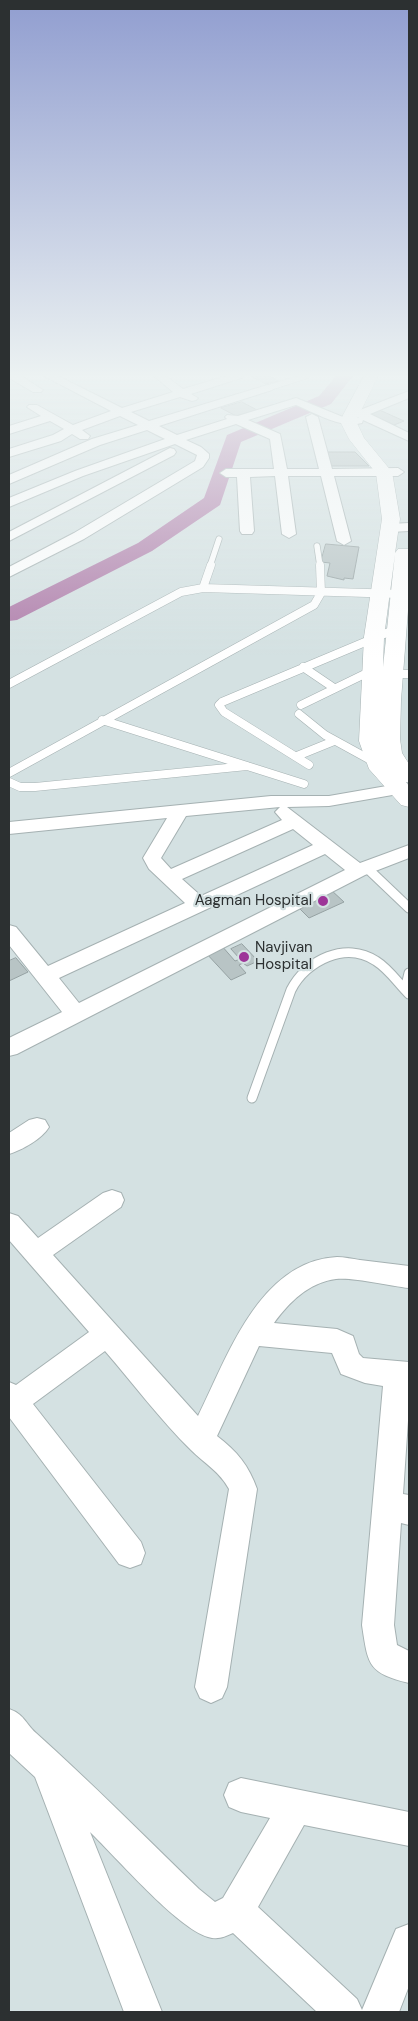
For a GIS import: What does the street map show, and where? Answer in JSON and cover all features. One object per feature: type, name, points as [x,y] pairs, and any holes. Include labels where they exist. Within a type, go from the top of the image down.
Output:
[{"type":"main road","points":[[391,472],[389,497],[402,528],[406,554],[400,636],[392,673],[370,741],[378,764],[405,789]]},
{"type":"main road","points":[[402,528],[380,594],[374,637],[392,673],[389,740],[391,754],[403,762],[405,789]]},
{"type":"street","points":[[17,470],[84,497]]},
{"type":"street","points":[[9,480],[29,470]]},
{"type":"street","points":[[9,503],[86,470]]},
{"type":"street","points":[[9,537],[129,470]]},
{"type":"street","points":[[9,573],[79,536],[188,470]]},
{"type":"street","points":[[281,472],[289,534]]},
{"type":"street","points":[[325,472],[344,541]]},
{"type":"street","points":[[226,473],[391,472]]},
{"type":"street","points":[[243,473],[247,531]]},
{"type":"street","points":[[9,507],[41,520]]},
{"type":"street","points":[[9,828],[271,802],[329,801],[405,789]]},
{"type":"street","points":[[271,802],[326,846],[362,870]]},
{"type":"street","points":[[180,811],[152,858],[156,865],[198,905]]},
{"type":"street","points":[[169,877],[295,821]]},
{"type":"street","points":[[45,976],[326,846]]},
{"type":"street","points":[[9,1048],[362,870],[409,850]]},
{"type":"street","points":[[9,932],[16,953],[45,976],[76,1014]]},
{"type":"street","points":[[9,1145],[37,1127]]},
{"type":"street","points":[[36,1253],[112,1200]]},
{"type":"street","points":[[9,1222],[201,1440],[231,1466],[240,1477],[243,1489],[211,1687]]},
{"type":"street","points":[[201,1440],[252,1333],[274,1302],[293,1285],[315,1273],[337,1268],[409,1277]]},
{"type":"street","points":[[252,1333],[337,1341],[344,1345],[347,1361],[352,1368],[362,1371],[403,1374],[398,1508],[378,1625],[382,1654],[392,1662],[409,1667]]},
{"type":"street","points":[[107,1334],[11,1399],[130,1553]]},
{"type":"street","points":[[9,1725],[20,1741],[48,1766],[186,1902],[208,1919],[220,1921],[236,1911],[296,1806]]},
{"type":"street","points":[[48,1766],[143,2012]]},
{"type":"street","points":[[241,1795],[409,1829]]},
{"type":"street","points":[[236,1911],[344,2012]]},
{"type":"street","points":[[380,2012],[409,1942]]},
{"type":"lane","points":[[203,588],[219,539]]},
{"type":"lane","points":[[9,773],[102,720],[314,605],[319,600],[322,592],[317,546]]},
{"type":"lane","points":[[9,684],[181,592],[203,588],[380,594],[402,602]]},
{"type":"lane","points":[[309,765],[224,712],[219,705],[222,702],[374,637],[400,636]]},
{"type":"lane","points":[[304,667],[334,688]]},
{"type":"lane","points":[[378,764],[334,741],[312,726],[300,709],[334,688],[392,673]]},
{"type":"lane","points":[[102,720],[304,784]]},
{"type":"lane","points":[[296,756],[334,741]]},
{"type":"lane","points":[[9,782],[20,787],[35,787],[247,766]]},
{"type":"lane","points":[[362,870],[409,908]]},
{"type":"lane","points":[[252,1098],[292,988],[302,975],[317,962],[347,950],[362,953],[377,961],[407,992]]},
{"type":"lane","points":[[407,992],[409,973]]},
{"type":"building","points":[[326,544],[359,547],[353,579],[344,578],[344,580],[327,576],[330,563],[321,562]]},
{"type":"building","points":[[330,889],[344,902],[309,918],[296,905]]},
{"type":"building","points":[[242,944],[258,961],[247,966],[243,963],[239,965],[246,973],[231,980],[205,952],[221,945],[235,961],[240,959],[231,949]]},
{"type":"building","points":[[16,958],[28,972],[9,981],[9,961]]},
{"type":"waterway","points":[[9,615],[145,547],[213,501],[223,470]]},
{"type":"place","name":"Aagman Hospital","points":[[323,901]]},
{"type":"place","name":"Navjivan Hospital","points":[[244,957]]}]
